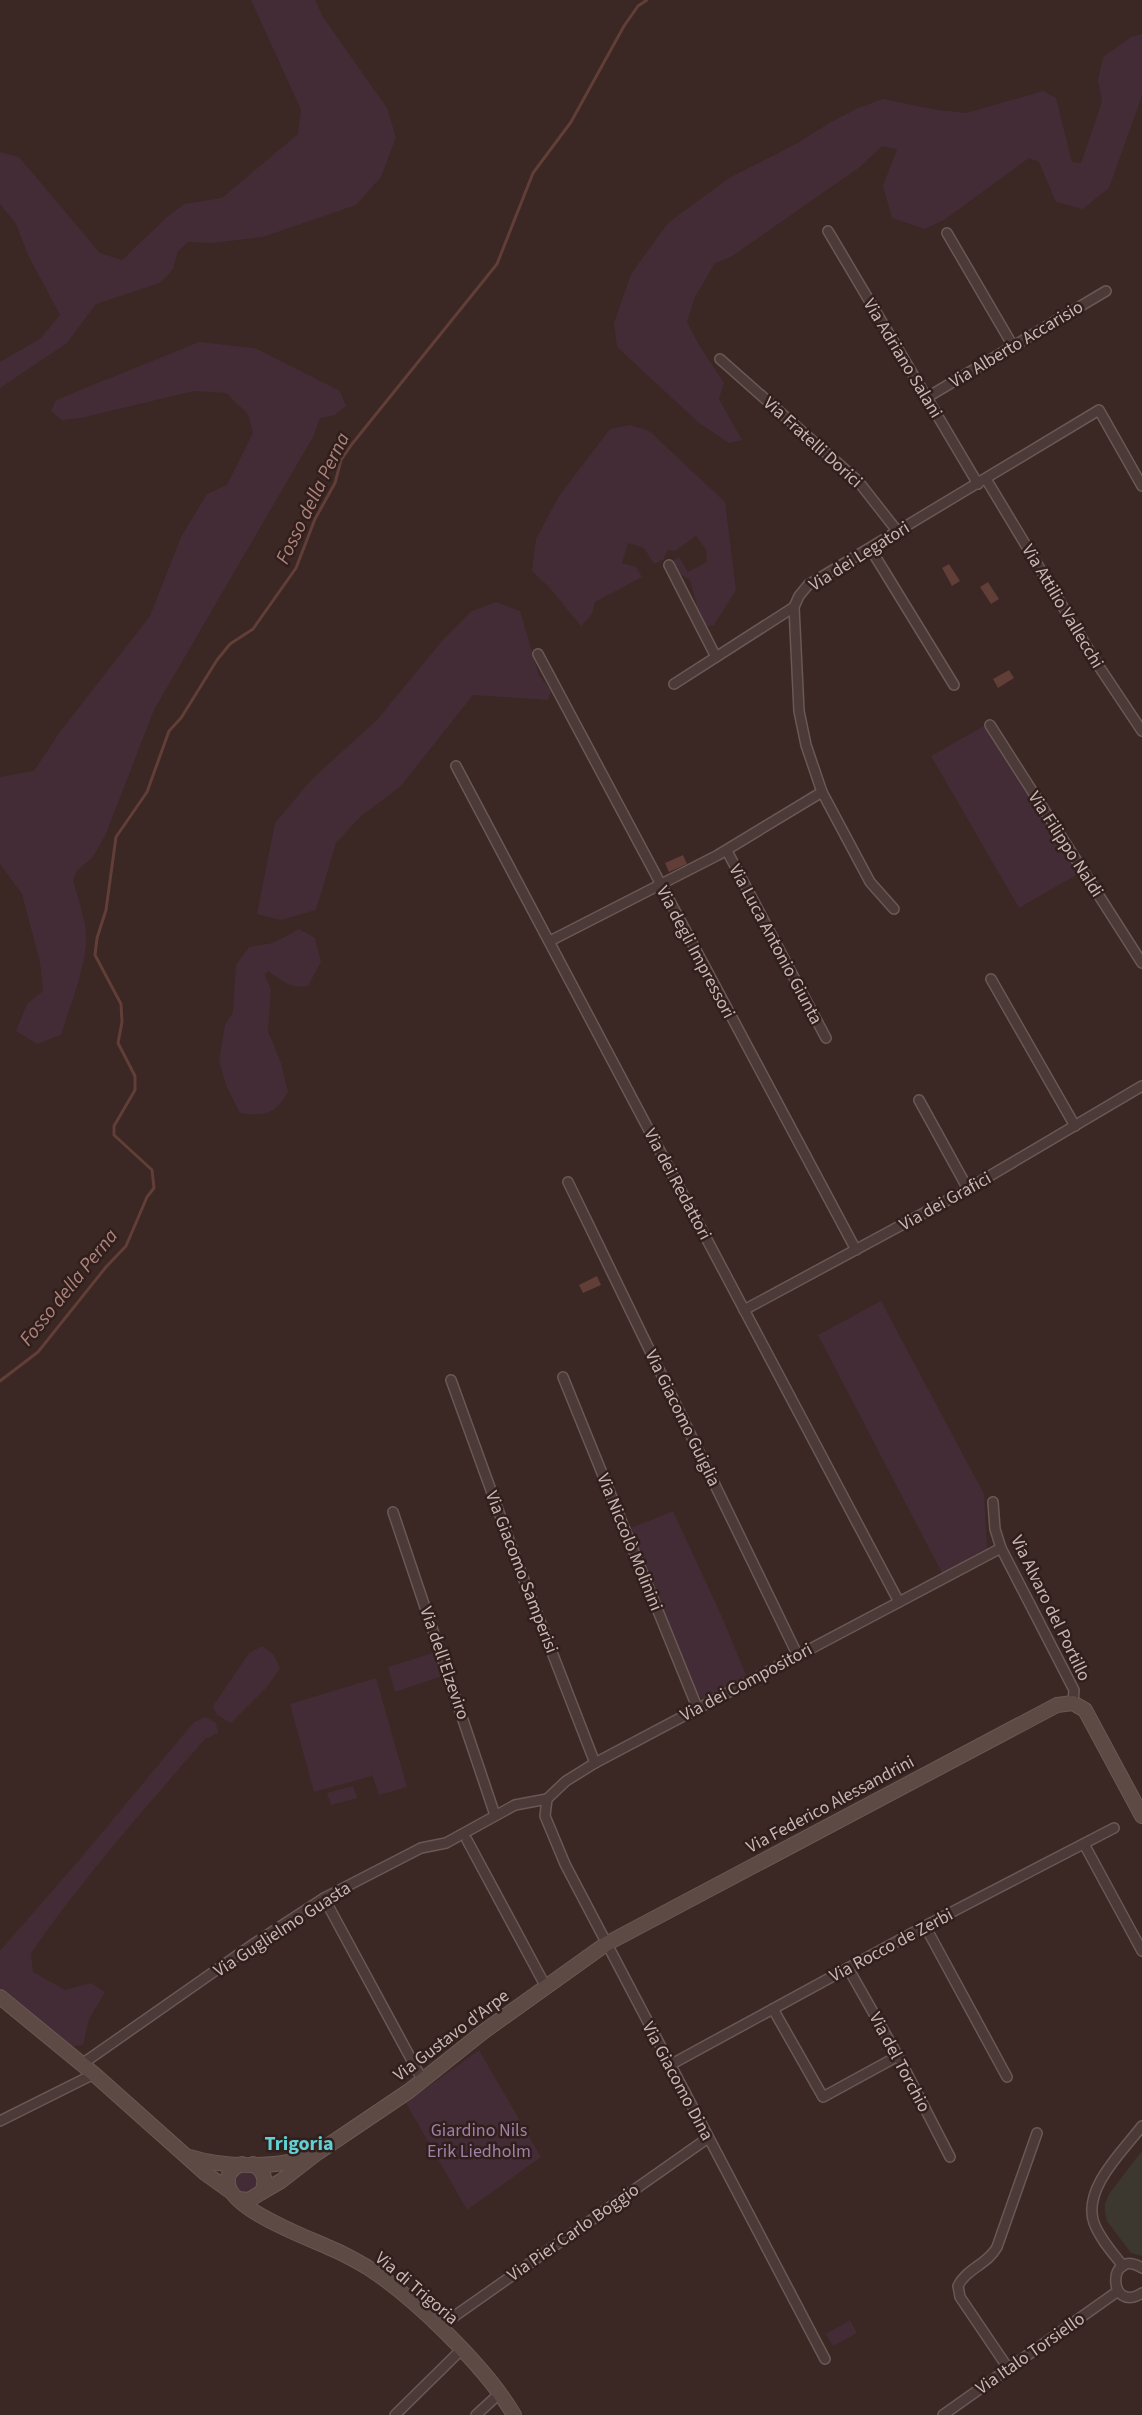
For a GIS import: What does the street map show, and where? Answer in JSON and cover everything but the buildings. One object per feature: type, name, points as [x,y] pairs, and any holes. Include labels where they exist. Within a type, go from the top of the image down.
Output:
[{"type":"street","name":"Via Adriano Salani","points":[[828,231],[926,398],[982,482]]},
{"type":"street","points":[[946,233],[1012,346]]},
{"type":"street","name":"Via Alberto Accarisio","points":[[926,398],[1106,291]]},
{"type":"street","name":"Via Fratelli Dorici","points":[[720,359],[858,481],[898,532]]},
{"type":"street","name":"Via dei Legatori","points":[[894,909],[870,882],[822,792],[806,745],[799,711],[794,608],[799,596],[808,585],[1099,410],[1142,486]]},
{"type":"street","name":"Via Attilio Vallecchi","points":[[982,482],[1142,731]]},
{"type":"street","points":[[870,548],[954,685]]},
{"type":"street","points":[[669,565],[716,657]]},
{"type":"street","points":[[674,684],[794,608]]},
{"type":"street","name":"Via degli Impressori","points":[[538,654],[856,1250]]},
{"type":"street","name":"Via Filippo Naldi","points":[[990,725],[1142,963]]},
{"type":"street","name":"Via dei Redattori","points":[[456,766],[899,1602]]},
{"type":"street","points":[[550,941],[727,851],[822,792]]},
{"type":"street","name":"Via Luca Antonio Giunta","points":[[727,851],[826,1038]]},
{"type":"street","points":[[991,979],[1075,1126]]},
{"type":"street","name":"Via dei Grafici","points":[[744,1310],[968,1189],[1142,1086]]},
{"type":"street","points":[[919,1100],[968,1189]]},
{"type":"street","name":"Via Giacomo Guiglia","points":[[568,1182],[797,1654]]},
{"type":"street","name":"Via Niccolò Molinini","points":[[563,1377],[697,1707]]},
{"type":"street","name":"Via Giacomo Samperisi","points":[[451,1380],[517,1562],[595,1762]]},
{"type":"street","name":"Via Alvaro del Portillo","points":[[993,1502],[995,1529],[1001,1548],[1074,1689],[1073,1703],[1085,1710],[1142,1816]]},
{"type":"street","name":"Via dell'Elzeviro","points":[[393,1512],[495,1815]]},
{"type":"street","name":"Via dei Compositori","points":[[547,1799],[566,1781],[595,1762],[1001,1548]]},
{"type":"street","name":"Via Federico Alessandrini","points":[[606,1944],[1038,1713],[1057,1705],[1073,1703]]},
{"type":"street","points":[[495,1815],[524,1802],[547,1799]]},
{"type":"street","name":"Via Giacomo Dina","points":[[547,1799],[545,1816],[553,1838],[606,1944],[825,2359]]},
{"type":"street","name":"Via Guglielmo Guasta","points":[[82,2064],[255,1943],[324,1898],[421,1848],[449,1841],[495,1815]]},
{"type":"street","name":"Via Rocco de Zerbi","points":[[670,2065],[925,1926],[1114,1828]]},
{"type":"street","points":[[468,1840],[546,1987]]},
{"type":"street","points":[[1084,1844],[1142,1951]]},
{"type":"street","points":[[324,1898],[423,2081]]},
{"type":"street","points":[[925,1926],[1007,2077]]},
{"type":"street","name":"Via Gustavo d'Arpe","points":[[262,2192],[423,2081],[466,2045],[606,1944]]},
{"type":"street","name":"Via del Torchio","points":[[848,1968],[898,2056],[950,2157]]},
{"type":"street","name":"Via di Trigoria","points":[[0,1997],[94,2074],[213,2180],[259,2215],[342,2253],[368,2268],[404,2295],[461,2350],[500,2394],[514,2415]]},
{"type":"street","points":[[773,2009],[823,2097],[898,2056]]},
{"type":"street","points":[[0,2121],[94,2074]]},
{"type":"street","points":[[1123,2266],[1096,2228],[1091,2210],[1092,2199],[1101,2181],[1142,2126]]},
{"type":"street","points":[[1008,2368],[960,2297],[957,2288],[962,2279],[988,2260],[998,2247],[1037,2133]]},
{"type":"street","name":"Via Pier Carlo Boggio","points":[[439,2327],[708,2138]]},
{"type":"street","name":"Via Gustavo d'Arpe","points":[[247,2164],[289,2162],[317,2153]]},
{"type":"street","name":"Via di Trigoria","points":[[188,2156],[214,2163],[247,2164]]},
{"type":"street","points":[[262,2192],[249,2200],[234,2195],[229,2175],[236,2166],[247,2164],[263,2173],[264,2209],[271,2222]]},
{"type":"street","points":[[1142,2268],[1133,2264],[1123,2266],[1116,2275],[1115,2286],[1118,2291],[1131,2297],[1142,2293]]},
{"type":"street","name":"Via Italo Torsiello","points":[[943,2415],[1118,2291]]},
{"type":"street","points":[[395,2415],[461,2350]]},
{"type":"street","points":[[476,2415],[500,2394]]},
{"type":"shaded area","points":[[949,564],[960,581],[952,586],[942,568]]},
{"type":"shaded area","points":[[988,582],[999,599],[991,604],[980,587]]},
{"type":"shaded area","points":[[1009,670],[1014,678],[998,688],[993,679]]},
{"type":"shaded area","points":[[683,855],[687,864],[669,872],[665,863]]},
{"type":"shaded area","points":[[597,1276],[601,1285],[583,1293],[579,1285]]},
{"type":"shaded area","points":[[1142,2151],[1142,2256],[1131,2253],[1107,2221],[1105,2204],[1109,2194]]},
{"type":"green space","points":[[251,0],[315,0],[323,17],[387,108],[396,137],[381,177],[356,205],[263,237],[213,243],[188,242],[178,251],[173,269],[160,283],[96,304],[67,343],[0,388],[0,362],[41,338],[60,315],[28,255],[16,224],[0,204],[0,152],[19,157],[100,253],[122,260],[184,204],[222,198],[298,134],[301,110]]},
{"type":"green space","points":[[1142,34],[1142,95],[1139,104],[1109,188],[1083,209],[1056,202],[1039,162],[1029,158],[944,220],[925,229],[892,218],[883,186],[897,149],[882,146],[860,167],[731,257],[715,263],[695,297],[687,322],[724,383],[719,399],[742,440],[729,443],[698,422],[617,347],[614,323],[631,274],[668,223],[729,178],[796,144],[858,108],[883,99],[937,110],[966,113],[1043,91],[1056,98],[1072,162],[1081,163],[1102,102],[1098,80],[1103,57],[1131,37]]},
{"type":"green space","points":[[199,342],[255,348],[340,391],[346,406],[335,415],[320,418],[313,437],[154,710],[105,836],[93,857],[77,871],[73,880],[86,928],[82,967],[61,1035],[37,1044],[16,1031],[27,1004],[43,991],[40,962],[22,894],[0,864],[0,777],[34,771],[59,733],[150,616],[181,537],[207,494],[227,485],[253,433],[248,414],[226,393],[194,391],[81,418],[62,420],[51,411],[56,400]]},
{"type":"green space","points":[[630,425],[649,431],[725,502],[736,590],[714,625],[703,627],[690,580],[681,575],[672,562],[679,557],[688,572],[707,562],[706,550],[696,536],[675,551],[668,550],[663,560],[654,564],[644,548],[628,543],[622,563],[636,567],[642,577],[595,602],[592,614],[581,626],[549,587],[532,571],[536,539],[559,496],[610,429]]},
{"type":"green space","points":[[496,602],[520,611],[539,675],[551,691],[548,700],[473,695],[400,787],[361,816],[336,843],[316,910],[281,920],[257,914],[275,823],[312,779],[377,720],[441,642],[472,611]]},
{"type":"green space","points":[[984,726],[1078,874],[1019,908],[931,756]]},
{"type":"green space","points":[[299,929],[315,938],[321,962],[308,986],[291,985],[268,971],[265,975],[271,990],[268,1031],[281,1063],[288,1092],[274,1110],[263,1114],[240,1113],[226,1085],[219,1061],[225,1025],[233,1012],[236,965],[249,947],[273,943]]},
{"type":"green space","points":[[881,1301],[984,1494],[987,1548],[942,1573],[818,1335]]},
{"type":"green space","points":[[673,1511],[746,1675],[704,1699],[696,1694],[631,1528]]},
{"type":"green space","points":[[262,1646],[273,1654],[280,1668],[268,1686],[231,1723],[217,1715],[213,1706],[249,1653]]},
{"type":"green space","points":[[433,1653],[442,1676],[395,1692],[388,1667]]},
{"type":"green space","points":[[376,1678],[407,1787],[379,1795],[369,1766],[372,1776],[314,1792],[290,1704]]},
{"type":"green space","points":[[206,1717],[216,1723],[218,1733],[205,1739],[137,1817],[93,1870],[31,1953],[33,1972],[65,1990],[91,1983],[105,1992],[89,2019],[83,2045],[70,2047],[0,1990],[0,1951],[194,1722]]},
{"type":"green space","points":[[353,1786],[357,1798],[331,1805],[327,1793]]},
{"type":"green space","name":"Giardino Nils Erik Liedholm","points":[[479,2050],[541,2157],[467,2210],[406,2103]]},
{"type":"green space","points":[[249,2169],[262,2180],[249,2197],[237,2191],[235,2183],[237,2174]]},
{"type":"green space","points":[[850,2320],[857,2333],[833,2346],[826,2334]]},
{"type":"waterway","name":"Fosso della Perna","points":[[0,1381],[38,1352],[106,1267],[126,1246],[147,1197],[154,1188],[152,1170],[114,1135],[114,1126],[135,1090],[135,1076],[118,1043],[122,1022],[121,1004],[95,955],[97,938],[106,910],[116,837],[147,792],[169,731],[181,718],[217,660],[230,644],[253,629],[296,568],[315,519],[335,483],[341,460],[497,264],[533,173],[571,122],[624,26],[638,6],[647,0]]},
{"type":"district","name":"Trigoria","points":[[299,2143]]}]
